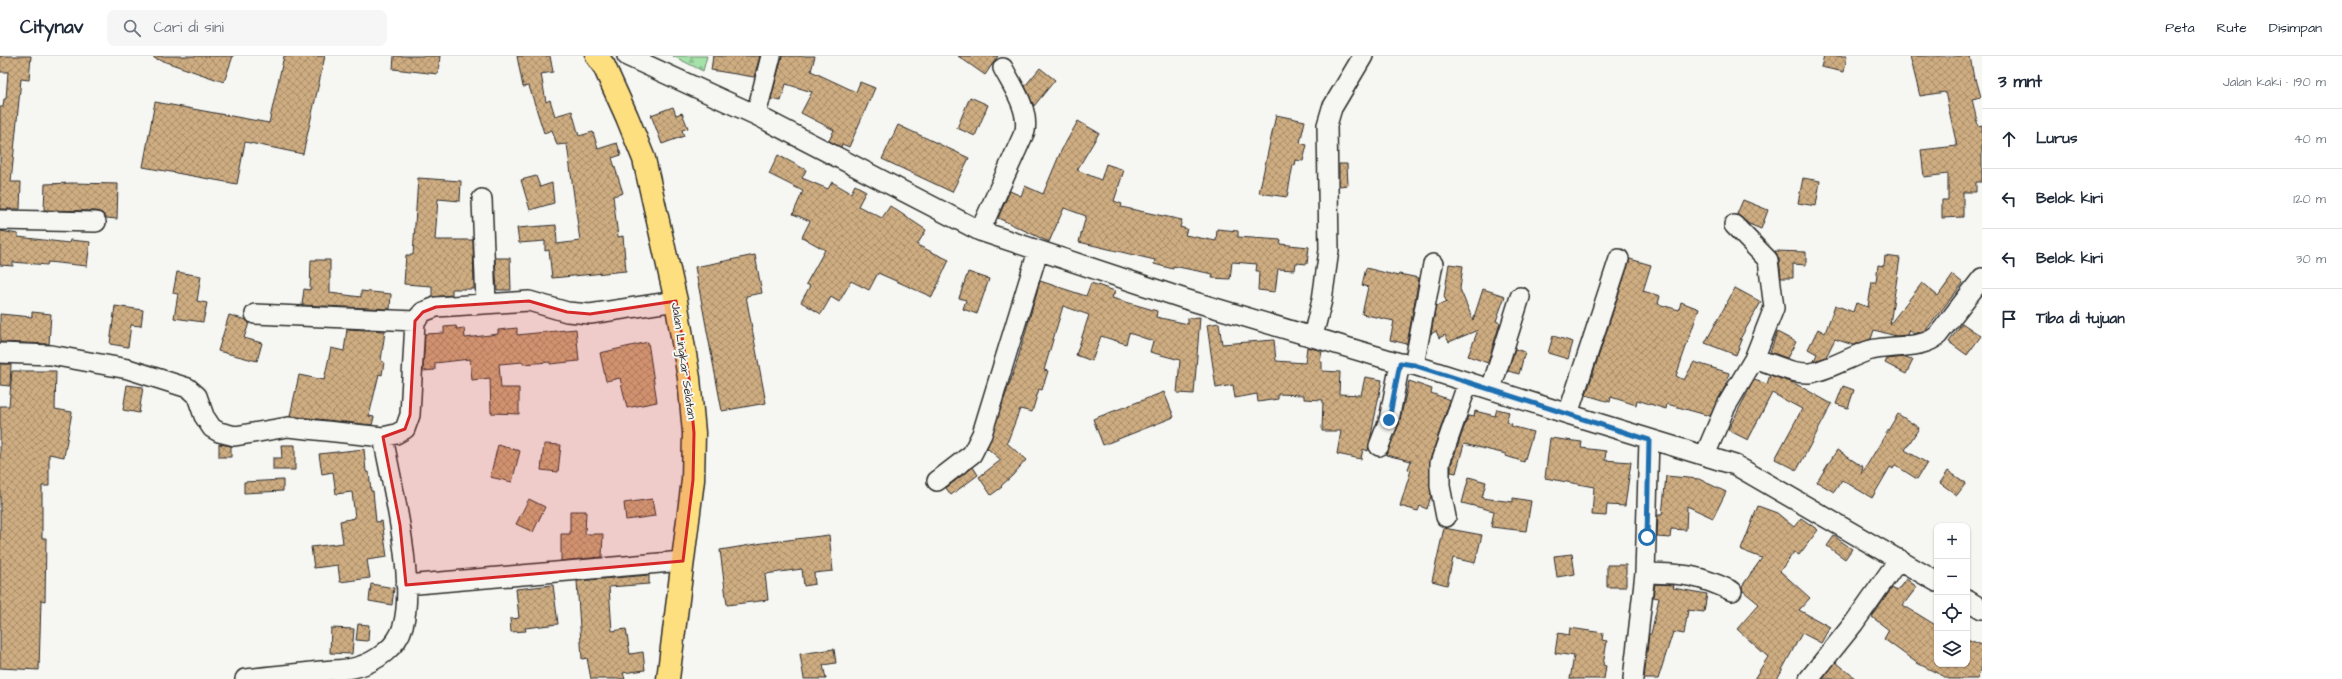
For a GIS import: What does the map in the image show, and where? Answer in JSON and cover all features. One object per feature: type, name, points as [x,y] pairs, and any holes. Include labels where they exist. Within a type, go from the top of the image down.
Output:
[{"type":"highway","name":"Jalan Lingkar Selatan","points":[[597,56],[604,66],[644,159],[676,301],[689,378],[694,433],[693,480],[668,679]]},
{"type":"street","points":[[627,56],[756,115],[980,231],[1185,299],[1468,382],[1649,440],[1705,455],[1735,465],[1934,580]]},
{"type":"street","points":[[756,115],[771,56]]},
{"type":"street","points":[[1313,336],[1322,300],[1329,250],[1327,125],[1332,108],[1363,56]]},
{"type":"street","points":[[980,231],[1025,131],[1026,124],[1019,100],[1003,68]]},
{"type":"street","points":[[482,199],[486,303]]},
{"type":"street","points":[[0,220],[96,222]]},
{"type":"street","points":[[1705,455],[1725,408],[1754,359],[1774,308],[1768,260],[1734,225]]},
{"type":"street","points":[[936,481],[972,454],[982,434],[1038,251]]},
{"type":"street","points":[[1568,414],[1619,259]]},
{"type":"street","points":[[1379,446],[1407,364],[1433,264]]},
{"type":"street","points":[[1754,359],[1791,372],[1812,373],[1871,350],[1910,344],[1925,344],[1938,335],[1982,278]]},
{"type":"street","points":[[1491,390],[1520,297]]},
{"type":"street","points":[[0,353],[52,355],[128,370],[188,388],[197,396],[204,416],[212,428],[219,432],[235,436],[288,428],[383,437],[396,434],[405,428],[410,415],[415,321],[422,312],[436,307],[529,301],[567,312],[590,314],[676,301]]},
{"type":"street","points":[[255,314],[415,321]]},
{"type":"street","points":[[1446,517],[1440,486],[1440,463],[1468,382]]},
{"type":"street","points":[[245,679],[357,667],[378,658],[392,645],[403,628],[406,608],[406,585],[400,525],[383,437]]},
{"type":"street","points":[[1633,679],[1644,573],[1649,440]]},
{"type":"street","points":[[1809,679],[1854,623],[1899,559]]},
{"type":"street","points":[[406,585],[683,561]]},
{"type":"street","points":[[1644,573],[1684,574],[1705,578],[1732,591]]},
{"type":"street","points":[[1970,602],[1982,609]]},
{"type":"highlighted area","points":[[529,301],[567,312],[590,314],[676,301],[689,378],[694,433],[693,480],[683,561],[406,585],[400,525],[383,437],[405,429],[410,415],[415,321],[423,312],[436,307],[486,303]]},
{"type":"green space","points":[[673,56],[707,56],[703,71]]},
{"type":"building","points":[[0,56],[31,56],[29,80],[21,79],[11,182],[21,182],[20,209],[0,209],[0,107],[3,107],[4,99],[6,99],[8,72],[0,72]]},
{"type":"building","points":[[154,56],[233,56],[224,82],[154,58]]},
{"type":"building","points":[[284,56],[325,56],[303,154],[245,142],[237,184],[143,167],[155,102],[269,123]]},
{"type":"building","points":[[394,56],[440,56],[438,74],[393,69]]},
{"type":"building","points":[[517,56],[550,56],[553,72],[541,74],[546,102],[550,100],[555,116],[572,111],[579,136],[593,132],[598,149],[617,143],[621,155],[612,158],[623,193],[613,196],[618,237],[623,236],[626,271],[552,278],[549,250],[545,251],[545,241],[519,243],[517,228],[556,225],[557,244],[580,241],[567,144],[557,145],[552,130],[544,133],[529,86],[523,87]]},
{"type":"building","points":[[713,56],[760,56],[754,77],[711,70]]},
{"type":"building","points":[[782,56],[815,56],[811,71],[856,92],[860,82],[875,88],[849,147],[842,144],[841,147],[829,141],[834,130],[801,113],[812,92],[786,84],[781,101],[771,99]]},
{"type":"building","points":[[958,56],[998,56],[985,75]]},
{"type":"building","points":[[1824,56],[1847,56],[1844,72],[1821,67]]},
{"type":"building","points":[[1910,56],[1970,56],[1974,79],[1976,79],[1981,97],[1972,99],[1978,126],[1982,125],[1982,182],[1976,182],[1976,192],[1963,192],[1963,217],[1942,218],[1942,200],[1948,200],[1948,174],[1924,177],[1921,150],[1957,146],[1945,92],[1920,96]]},
{"type":"building","points":[[1040,68],[1055,80],[1034,106],[1025,86]]},
{"type":"building","points":[[970,97],[988,105],[975,136],[957,128]]},
{"type":"building","points":[[673,107],[676,115],[682,113],[688,128],[682,130],[684,136],[662,144],[651,115]]},
{"type":"building","points":[[1276,115],[1305,121],[1300,143],[1307,145],[1303,161],[1296,160],[1295,166],[1293,165],[1287,197],[1259,193]]},
{"type":"building","points":[[1078,121],[1099,133],[1077,170],[1101,180],[1106,164],[1124,170],[1114,201],[1122,204],[1121,207],[1182,220],[1180,227],[1187,229],[1185,235],[1216,241],[1217,229],[1238,231],[1238,237],[1281,240],[1280,244],[1309,247],[1307,264],[1296,263],[1295,270],[1278,269],[1275,292],[1258,290],[1259,271],[1256,271],[1257,264],[1232,262],[1230,279],[1212,278],[1213,274],[1173,266],[1173,269],[1154,264],[1155,260],[1079,242],[1086,216],[1064,208],[1049,242],[998,218],[1010,191],[1021,196],[1025,186],[1043,194],[1061,151]]},
{"type":"building","points":[[898,125],[969,158],[952,192],[882,159]]},
{"type":"building","points":[[778,155],[806,170],[802,178],[828,189],[832,182],[851,193],[855,185],[866,191],[858,206],[882,218],[890,206],[926,230],[917,245],[949,260],[932,297],[878,273],[869,290],[851,281],[839,302],[831,297],[821,314],[801,302],[810,286],[806,284],[825,250],[802,237],[810,221],[793,214],[803,191],[769,174]]},
{"type":"building","points":[[1339,164],[1347,164],[1348,185],[1339,186]]},
{"type":"building","points":[[536,176],[540,187],[552,183],[554,203],[530,210],[521,180]]},
{"type":"building","points":[[418,178],[461,181],[460,201],[438,199],[435,240],[473,240],[474,289],[452,289],[452,295],[432,297],[432,286],[404,284],[406,255],[413,255]]},
{"type":"building","points":[[1803,178],[1820,181],[1816,206],[1798,203]]},
{"type":"building","points":[[45,184],[118,184],[117,219],[106,218],[102,213],[96,211],[44,210]]},
{"type":"building","points":[[1743,200],[1768,210],[1761,229],[1749,224],[1737,214]]},
{"type":"building","points":[[0,231],[18,234],[18,237],[69,243],[70,240],[90,242],[87,266],[48,262],[47,265],[13,262],[13,266],[0,265]]},
{"type":"building","points":[[1775,251],[1806,252],[1806,265],[1793,264],[1793,278],[1781,278],[1779,259]]},
{"type":"building","points":[[755,255],[762,293],[746,296],[766,403],[722,411],[695,267]]},
{"type":"building","points":[[1885,256],[1900,258],[1890,324],[1922,283],[1938,296],[1953,275],[1963,283],[1926,330],[1914,334],[1909,330],[1907,335],[1896,336],[1874,330],[1871,339],[1853,345],[1835,339],[1826,357],[1814,361],[1817,354],[1808,349],[1818,329],[1825,333],[1835,305],[1853,312],[1856,303],[1868,307],[1872,282],[1876,282],[1878,265],[1884,266]]},
{"type":"building","points":[[495,258],[510,258],[511,290],[497,290]]},
{"type":"building","points":[[1630,259],[1651,265],[1643,291],[1660,296],[1658,304],[1679,310],[1681,302],[1699,309],[1676,376],[1684,380],[1694,362],[1729,373],[1726,385],[1710,416],[1667,404],[1666,409],[1637,400],[1636,405],[1611,397],[1610,402],[1586,395]]},
{"type":"building","points":[[311,260],[330,260],[330,293],[361,297],[361,291],[391,294],[390,309],[302,305],[304,289],[310,290]]},
{"type":"building","points":[[1449,264],[1463,266],[1460,289],[1473,320],[1483,289],[1505,296],[1496,321],[1500,323],[1488,363],[1468,356],[1478,330],[1449,342],[1445,335],[1439,338],[1436,331],[1431,334],[1436,306],[1447,302],[1444,297]]},
{"type":"building","points":[[1366,268],[1398,276],[1399,274],[1419,278],[1407,344],[1390,340],[1394,321],[1362,314],[1368,287],[1362,285]]},
{"type":"building","points":[[177,272],[201,276],[197,301],[207,303],[203,322],[174,318],[178,294],[173,293]]},
{"type":"building","points":[[968,272],[989,279],[977,314],[963,309],[966,300],[959,298]]},
{"type":"building","points":[[1040,281],[1086,296],[1091,283],[1115,291],[1112,298],[1157,311],[1156,317],[1188,324],[1188,318],[1200,317],[1194,394],[1177,393],[1180,360],[1150,352],[1153,341],[1129,333],[1126,344],[1101,336],[1092,361],[1076,355],[1089,315],[1063,306],[1044,370],[1048,371],[1042,390],[1039,389],[1032,412],[1020,409],[1007,443],[1026,460],[1001,486],[1002,487],[991,495],[979,477],[1001,460],[987,448],[1017,362]]},
{"type":"building","points":[[1735,288],[1761,302],[1740,339],[1742,340],[1736,355],[1705,343]]},
{"type":"building","points":[[115,306],[143,310],[141,326],[131,325],[128,347],[110,344]]},
{"type":"building","points":[[32,312],[51,314],[49,344],[0,342],[0,314],[32,317]]},
{"type":"building","points":[[229,315],[246,320],[249,323],[244,338],[262,343],[257,361],[218,351]]},
{"type":"building","points":[[1219,323],[1222,344],[1274,340],[1276,361],[1305,363],[1307,347],[1322,351],[1320,362],[1322,362],[1322,371],[1340,372],[1339,394],[1361,395],[1365,377],[1382,380],[1368,451],[1363,449],[1361,459],[1337,454],[1341,431],[1322,431],[1323,400],[1304,399],[1304,395],[1278,394],[1278,399],[1258,402],[1257,394],[1235,398],[1233,385],[1216,388],[1207,325]]},
{"type":"building","points":[[1962,323],[1981,336],[1967,355],[1949,342]]},
{"type":"building","points":[[456,326],[457,329],[464,328],[465,338],[498,334],[498,330],[517,328],[517,335],[576,329],[579,361],[550,364],[550,362],[523,364],[523,362],[499,364],[501,388],[519,388],[519,414],[491,413],[490,378],[472,380],[470,359],[435,363],[435,370],[423,371],[425,334],[444,333],[444,327]]},
{"type":"building","points":[[347,329],[385,331],[381,361],[384,362],[382,375],[379,374],[369,416],[374,417],[372,425],[290,416],[299,375],[324,380],[331,348],[344,351]]},
{"type":"building","points":[[1777,332],[1796,342],[1787,358],[1770,352]]},
{"type":"building","points":[[1553,336],[1573,342],[1568,359],[1548,353]]},
{"type":"building","points":[[648,342],[657,402],[627,408],[620,378],[606,381],[600,353]]},
{"type":"building","points":[[1515,349],[1525,352],[1519,374],[1508,371]]},
{"type":"building","points":[[1906,357],[1913,360],[1906,374],[1885,363],[1887,359]]},
{"type":"building","points":[[0,364],[11,364],[10,386],[0,385]]},
{"type":"building","points":[[12,371],[56,371],[55,409],[72,412],[64,457],[49,454],[49,486],[42,486],[42,538],[46,538],[45,601],[41,600],[39,670],[0,668],[0,406],[9,406]]},
{"type":"building","points":[[1770,375],[1794,383],[1832,404],[1797,470],[1775,459],[1802,409],[1772,393],[1748,440],[1728,430],[1754,380],[1767,384]]},
{"type":"building","points":[[1409,381],[1432,389],[1431,393],[1450,400],[1430,460],[1431,496],[1427,509],[1420,506],[1418,511],[1400,506],[1411,470],[1408,469],[1411,461],[1386,455],[1399,424]]},
{"type":"building","points":[[127,385],[143,387],[139,413],[123,410]]},
{"type":"building","points":[[1843,386],[1854,390],[1848,408],[1836,404]]},
{"type":"building","points":[[1164,392],[1174,417],[1103,445],[1093,419]]},
{"type":"building","points":[[1497,409],[1509,412],[1506,422],[1512,424],[1511,426],[1533,432],[1524,462],[1506,456],[1506,454],[1464,444],[1456,473],[1451,472],[1451,465],[1468,416],[1474,417],[1475,411],[1495,416]]},
{"type":"building","points":[[1898,414],[1919,428],[1905,450],[1927,463],[1917,479],[1895,465],[1893,469],[1890,467],[1872,498],[1842,480],[1834,492],[1817,482],[1837,450],[1863,467],[1861,475]]},
{"type":"building","points":[[1550,438],[1582,442],[1581,448],[1606,451],[1605,460],[1631,462],[1625,506],[1607,505],[1606,516],[1592,515],[1594,487],[1545,478]]},
{"type":"building","points":[[219,444],[231,446],[231,457],[219,457]]},
{"type":"building","points":[[544,444],[561,445],[558,472],[541,470]]},
{"type":"building","points":[[281,445],[295,445],[295,470],[273,470],[273,458],[282,458]]},
{"type":"building","points":[[498,445],[520,451],[512,482],[490,477]]},
{"type":"building","points":[[364,449],[366,472],[369,472],[371,491],[373,491],[376,522],[382,521],[387,557],[367,560],[370,578],[340,582],[338,565],[314,568],[311,547],[343,543],[340,521],[355,518],[352,492],[336,494],[333,472],[322,474],[319,454]]},
{"type":"building","points":[[973,467],[978,475],[951,495],[946,488]]},
{"type":"building","points":[[1948,471],[1966,483],[1957,495],[1940,483]]},
{"type":"building","points":[[1666,476],[1699,479],[1726,492],[1713,518],[1687,506],[1686,530],[1671,529],[1670,538],[1657,537],[1658,515],[1662,515]]},
{"type":"building","points":[[1469,477],[1486,482],[1482,498],[1513,502],[1513,498],[1531,501],[1526,531],[1491,527],[1494,511],[1462,503]]},
{"type":"building","points":[[283,480],[283,491],[244,493],[244,482]]},
{"type":"building","points":[[529,499],[545,507],[533,532],[516,524]]},
{"type":"building","points":[[652,499],[655,516],[626,520],[624,503]]},
{"type":"building","points":[[1758,506],[1777,513],[1794,527],[1801,518],[1818,530],[1799,555],[1794,552],[1780,571],[1810,598],[1799,610],[1830,627],[1821,643],[1802,633],[1777,679],[1754,679],[1768,657],[1737,629],[1759,604],[1743,591],[1742,586],[1762,558],[1741,550]]},
{"type":"building","points":[[570,511],[586,511],[585,534],[603,534],[602,557],[561,561],[561,534],[570,534]]},
{"type":"building","points":[[1444,528],[1482,535],[1475,563],[1453,558],[1447,585],[1432,581]]},
{"type":"building","points":[[829,535],[833,571],[814,573],[815,584],[804,586],[802,569],[765,574],[768,600],[727,605],[720,550]]},
{"type":"building","points":[[1834,536],[1852,549],[1845,559],[1827,546]]},
{"type":"building","points":[[1572,554],[1575,574],[1557,577],[1554,556]]},
{"type":"building","points":[[1607,565],[1626,565],[1626,587],[1607,587]]},
{"type":"building","points":[[649,575],[649,584],[609,587],[612,631],[626,629],[630,654],[643,652],[645,670],[623,673],[625,679],[591,679],[587,658],[582,659],[577,581]]},
{"type":"building","points":[[1906,579],[1917,587],[1903,605],[1934,624],[1934,667],[1970,667],[1970,640],[1982,645],[1982,668],[1977,679],[1949,679],[1917,663],[1884,639],[1889,630],[1872,617],[1892,588],[1897,591]]},
{"type":"building","points":[[371,584],[394,588],[392,605],[369,601]]},
{"type":"building","points":[[1655,584],[1674,585],[1673,588],[1707,594],[1704,612],[1688,610],[1684,634],[1673,632],[1658,679],[1644,679],[1649,634],[1651,634],[1659,598],[1653,597]]},
{"type":"building","points":[[553,585],[558,624],[525,628],[526,631],[511,632],[510,619],[519,618],[516,589]]},
{"type":"building","points":[[358,624],[369,625],[368,641],[356,640]]},
{"type":"building","points":[[331,628],[354,629],[352,654],[330,653]]},
{"type":"building","points":[[1570,628],[1603,633],[1602,640],[1607,641],[1603,665],[1606,666],[1604,679],[1570,679],[1574,656],[1555,653],[1558,633],[1569,635]]},
{"type":"building","points":[[834,649],[836,663],[823,665],[826,679],[804,679],[800,654]]},
{"type":"building","points":[[1836,662],[1856,679],[1823,679]]},
{"type":"route","points":[[1389,420],[1400,363],[1414,365],[1649,440],[1647,537]]}]
